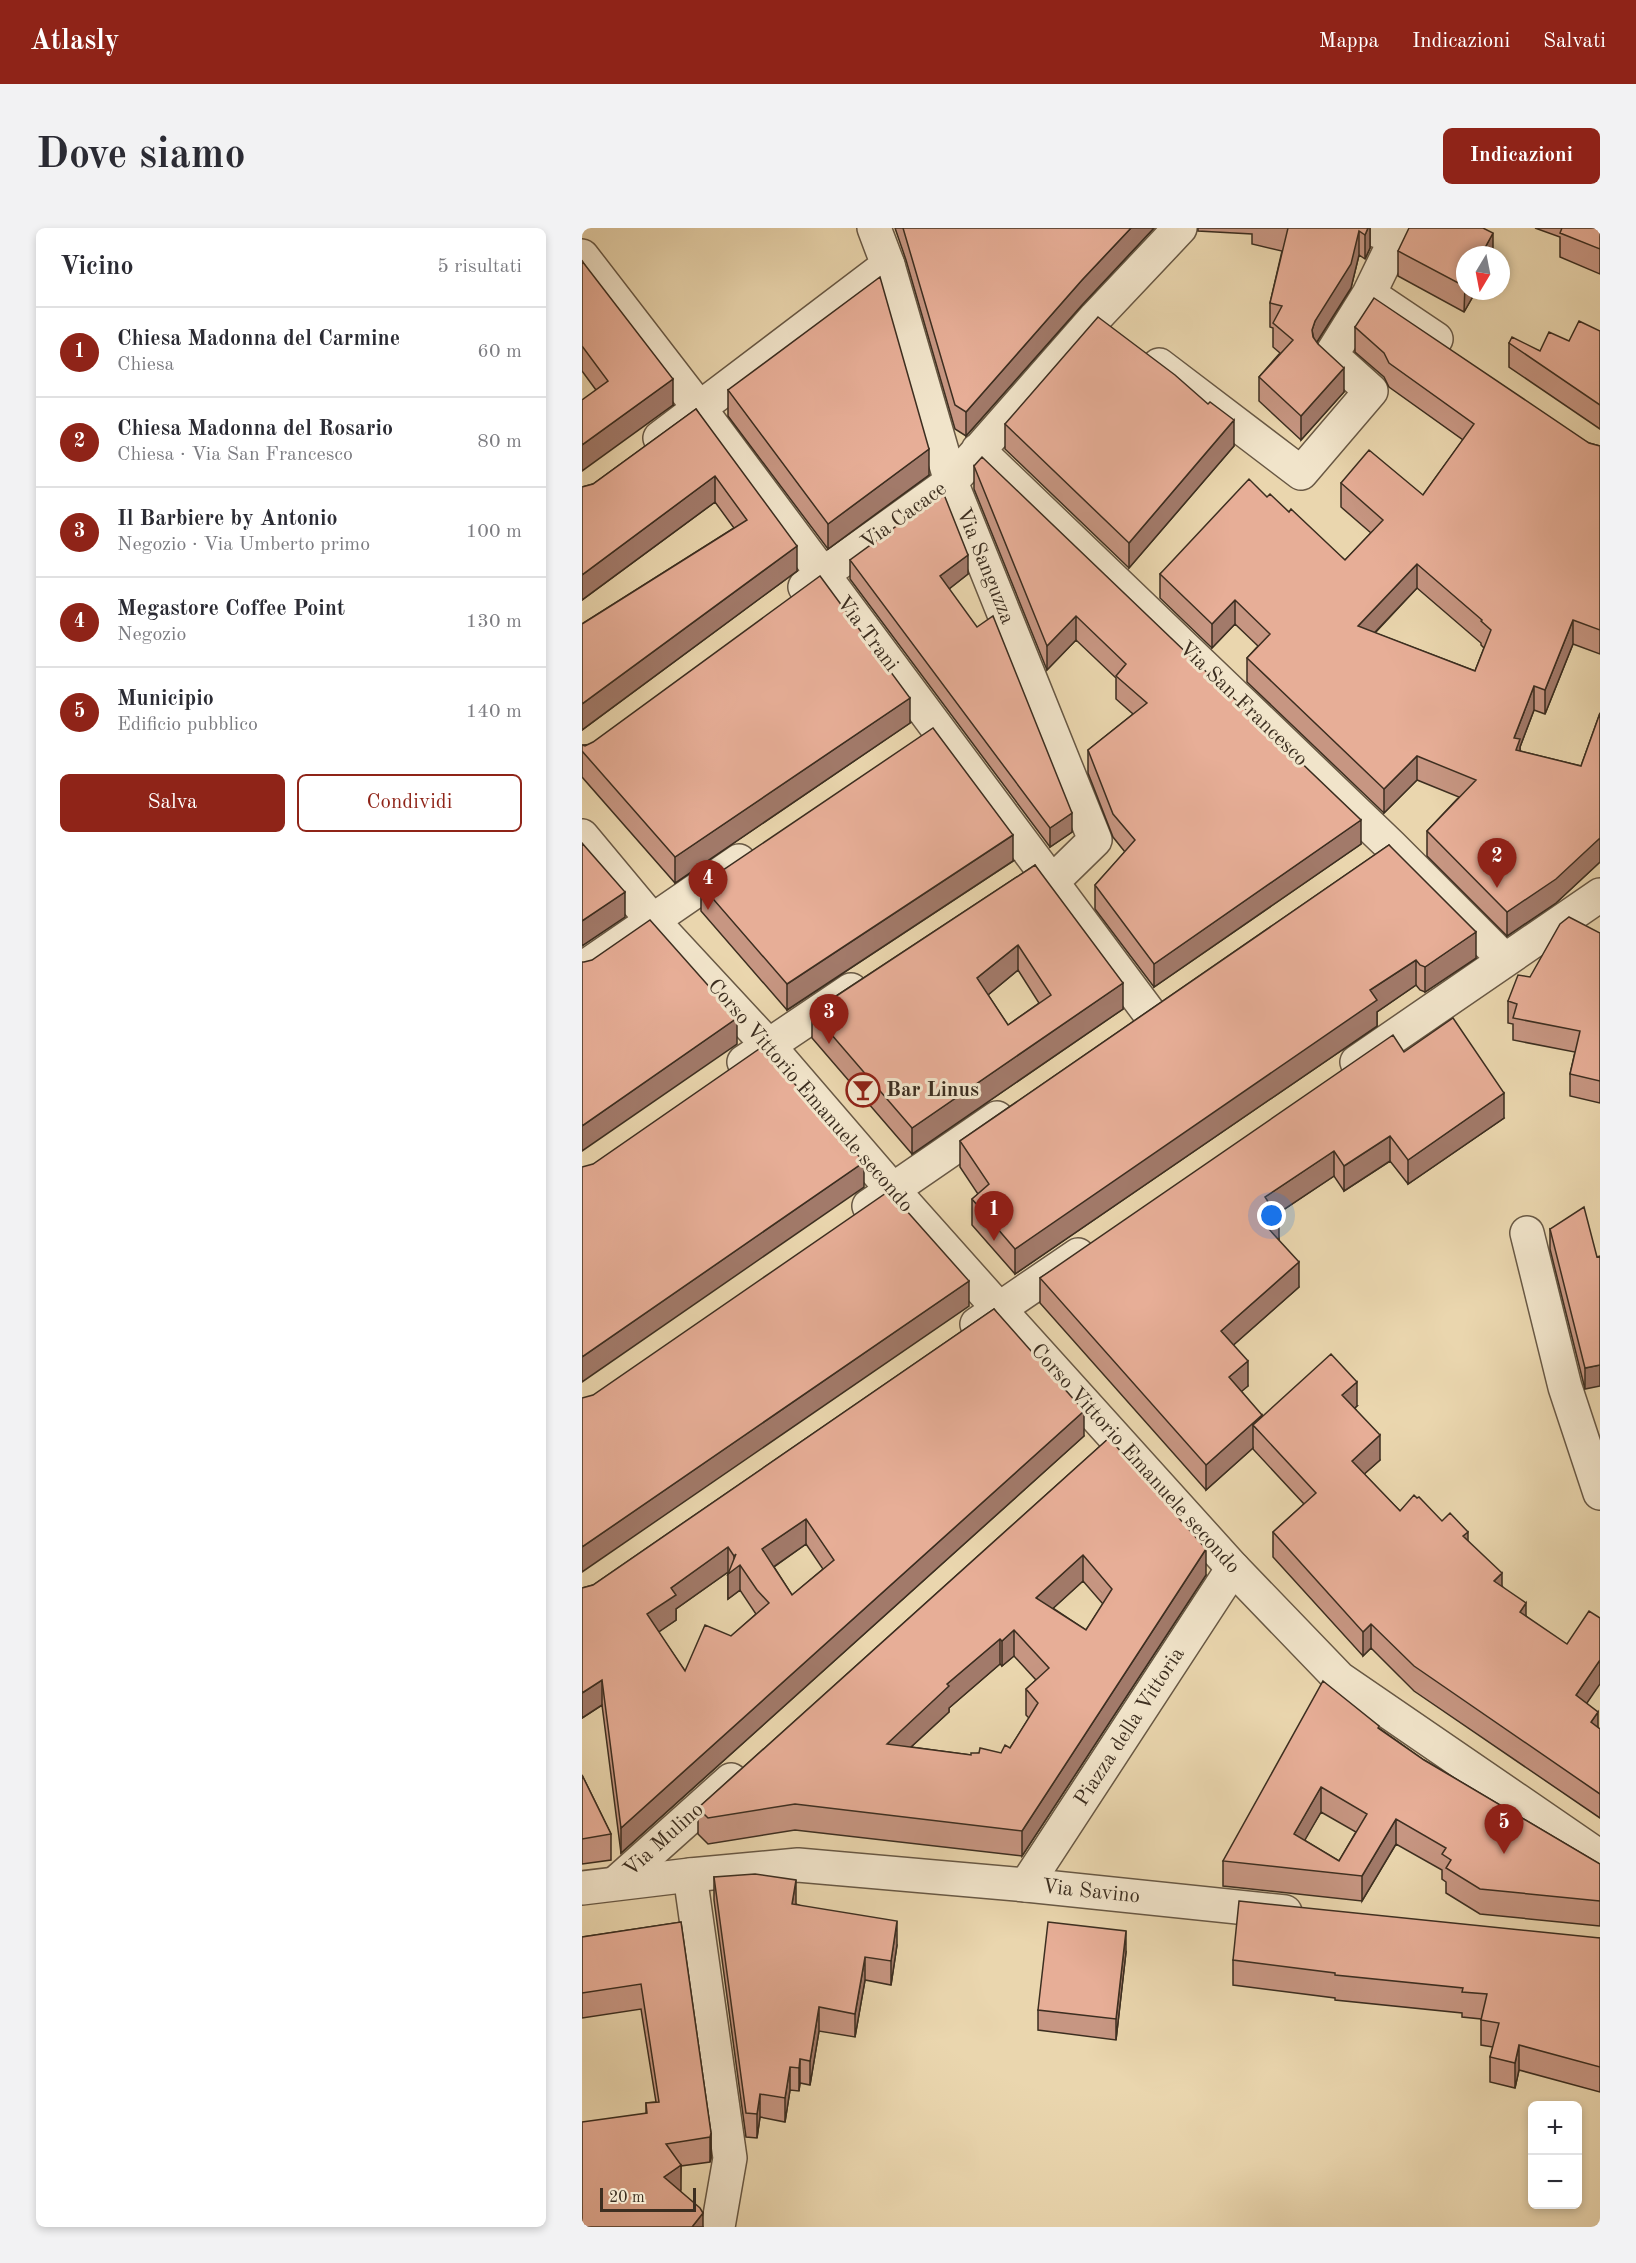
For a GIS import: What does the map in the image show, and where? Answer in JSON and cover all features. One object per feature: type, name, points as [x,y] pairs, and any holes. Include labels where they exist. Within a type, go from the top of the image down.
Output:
[{"type":"street","name":"Via Sanguzza","points":[[874,228],[888,265],[951,482],[1095,840],[1046,873]]},
{"type":"street","name":"Via Cacace","points":[[784,603],[951,482],[1096,317],[1180,228]]},
{"type":"street","points":[[1096,317],[1301,473],[1371,391],[1331,355],[1369,294],[1389,231]]},
{"type":"street","name":"Via Trani","points":[[582,256],[823,574],[927,734],[1046,873],[1150,1014]]},
{"type":"street","points":[[636,455],[888,265]]},
{"type":"street","points":[[1369,294],[1456,353]]},
{"type":"street","name":"Via San Francesco","points":[[978,450],[1391,846],[1505,960]]},
{"type":"street","name":"Corso Vittorio Emanuele secondo","points":[[582,836],[652,920],[768,1045],[999,1309],[1233,1568],[1339,1678],[1600,1857]]},
{"type":"street","points":[[1362,867],[1391,846]]},
{"type":"street","points":[[582,969],[760,847]]},
{"type":"street","points":[[1011,884],[1046,873]]},
{"type":"street","points":[[1330,1081],[1600,895]]},
{"type":"street","points":[[719,1078],[875,974]]},
{"type":"street","points":[[844,1223],[1021,1102]]},
{"type":"street","points":[[1527,1233],[1565,1388],[1600,1493]]},
{"type":"street","points":[[951,1342],[1106,1235]]},
{"type":"street","points":[[1086,1459],[1113,1435]]},
{"type":"street","name":"Piazza della Vittoria","points":[[1026,1885],[1233,1568]]},
{"type":"street","name":"Via Mulino","points":[[616,1883],[749,1763]]},
{"type":"street","name":"Via Savino","points":[[582,1888],[798,1865],[1026,1885],[1319,1916]]},
{"type":"street","points":[[690,1875],[730,2158],[718,2227]]},
{"type":"building","points":[[903,228],[1131,228],[966,412],[955,405]]},
{"type":"building","points":[[1288,228],[1368,228],[1365,235],[1359,231],[1351,264],[1315,321],[1312,330],[1313,337],[1318,344],[1344,368],[1301,416],[1259,377],[1293,340],[1273,323],[1282,306],[1270,303]]},
{"type":"building","points":[[1409,228],[1483,228],[1493,233],[1486,246],[1456,246],[1456,282],[1398,251]]},
{"type":"building","points":[[1562,228],[1600,228],[1600,249],[1560,233]]},
{"type":"building","points":[[582,261],[673,379],[582,445],[582,400],[608,381],[582,346]]},
{"type":"building","points":[[880,277],[929,449],[828,524],[728,390]]},
{"type":"building","points":[[1374,298],[1589,443],[1600,446],[1600,630],[1573,620],[1545,690],[1534,686],[1514,738],[1520,739],[1516,750],[1581,766],[1600,713],[1600,838],[1556,879],[1507,912],[1427,831],[1476,780],[1417,756],[1384,789],[1247,658],[1270,634],[1235,600],[1212,624],[1160,574],[1249,479],[1267,497],[1270,494],[1289,512],[1291,509],[1345,560],[1383,520],[1341,483],[1369,450],[1423,495],[1474,424],[1389,363],[1384,353],[1355,327]],"holes":[[[1417,564],[1491,630],[1475,671],[1358,626]]]},
{"type":"building","points":[[1098,317],[1175,375],[1208,404],[1210,402],[1234,420],[1129,543],[1005,424]]},
{"type":"building","points":[[1579,321],[1600,331],[1600,405],[1509,343],[1512,337],[1540,351],[1549,332],[1569,341]]},
{"type":"building","points":[[696,409],[797,546],[582,704],[582,624],[747,520],[715,476],[582,575],[582,487],[593,484]]},
{"type":"building","points":[[982,457],[1361,820],[1154,964],[1095,885],[1135,840],[1113,814],[1088,750],[1147,703],[1116,676],[1126,664],[1076,616],[1047,646],[974,466]]},
{"type":"building","points":[[943,492],[968,555],[940,576],[977,627],[993,616],[1072,813],[1050,828],[850,560]]},
{"type":"building","points":[[820,576],[910,698],[675,857],[582,751],[582,745],[593,742]]},
{"type":"building","points":[[933,728],[1013,835],[787,984],[701,885]]},
{"type":"building","points":[[582,843],[625,892],[582,921]]},
{"type":"building","points":[[1389,845],[1476,932],[1425,967],[1416,960],[1370,990],[1377,1000],[1015,1249],[972,1199],[989,1184],[960,1141]]},
{"type":"building","points":[[1035,865],[1123,983],[912,1128],[812,1012]],"holes":[[[1018,945],[1051,995],[1008,1025],[977,978]]]},
{"type":"building","points":[[1569,917],[1600,933],[1600,1081],[1570,1074],[1580,1031],[1513,1018],[1517,1004],[1508,1001],[1518,975],[1530,977],[1560,924]]},
{"type":"building","points":[[650,920],[737,1018],[582,1126],[582,962],[592,960]]},
{"type":"building","points":[[1453,1018],[1504,1093],[1408,1160],[1390,1136],[1344,1166],[1334,1151],[1265,1197],[1279,1219],[1267,1227],[1299,1262],[1221,1331],[1248,1361],[1229,1377],[1262,1415],[1206,1465],[1040,1278],[1393,1035],[1404,1052]]},
{"type":"building","points":[[762,1047],[864,1162],[582,1357],[582,1167],[593,1164]]},
{"type":"building","points":[[889,1191],[969,1281],[582,1547],[582,1398],[593,1395]]},
{"type":"building","points":[[1584,1207],[1597,1257],[1600,1256],[1600,1365],[1585,1368],[1550,1229]]},
{"type":"building","points":[[994,1309],[1084,1411],[621,1828],[602,1680],[582,1693],[582,1588],[593,1585]],"holes":[[[806,1519],[834,1560],[792,1595],[762,1549]],[[728,1547],[734,1556],[736,1554],[728,1574],[740,1565],[769,1603],[731,1636],[705,1625],[685,1671],[647,1614],[676,1595],[671,1588]]]},
{"type":"building","points":[[1331,1354],[1357,1382],[1342,1395],[1380,1435],[1352,1461],[1400,1511],[1414,1495],[1419,1497],[1442,1521],[1450,1513],[1468,1532],[1463,1536],[1502,1573],[1494,1581],[1526,1603],[1520,1612],[1567,1644],[1589,1611],[1600,1618],[1600,1660],[1576,1695],[1598,1712],[1591,1722],[1600,1729],[1600,1794],[1414,1666],[1371,1624],[1363,1632],[1273,1532],[1316,1493],[1253,1425]]},
{"type":"building","points":[[1109,1438],[1206,1549],[1022,1831],[795,1804],[708,1818],[698,1808]],"holes":[[[1083,1555],[1112,1589],[1086,1630],[1036,1598]],[[1014,1630],[1049,1668],[1026,1689],[1038,1703],[1010,1748],[1005,1745],[1001,1753],[980,1748],[979,1753],[971,1753],[971,1755],[887,1744],[949,1686],[947,1684]]]},
{"type":"building","points":[[1323,1681],[1379,1726],[1378,1728],[1424,1760],[1600,1864],[1600,1901],[1480,1889],[1446,1868],[1451,1860],[1442,1854],[1446,1848],[1396,1819],[1362,1876],[1223,1861]],"holes":[[[1321,1787],[1367,1814],[1339,1861],[1294,1834]]]},
{"type":"building","points":[[582,1775],[611,1834],[582,1839]]},
{"type":"building","points":[[755,1874],[796,1880],[792,1904],[897,1921],[891,1961],[865,1957],[855,2014],[819,2007],[810,2061],[800,2059],[799,2068],[790,2067],[785,2098],[760,2094],[757,2114],[746,2113],[714,1877]]},
{"type":"building","points":[[1239,1901],[1600,1938],[1600,2067],[1519,2045],[1515,2063],[1490,2057],[1499,2023],[1481,2020],[1487,1994],[1462,1992],[1463,1988],[1335,1975],[1335,1973],[1233,1960]]},
{"type":"building","points":[[681,1922],[711,2133],[710,2137],[666,2144],[681,2165],[664,2177],[703,2213],[692,2227],[582,2227],[582,2122],[647,2113],[646,2103],[659,2102],[641,1984],[582,1993],[582,1937]]},
{"type":"building","points":[[1048,1922],[1126,1931],[1116,2019],[1038,2010]]},
{"type":"place","name":"Chiesa Madonna del Rosario","points":[[1497,888]]},
{"type":"place","name":"Megastore Coffee Point","points":[[708,910]]},
{"type":"place","name":"Il Barbiere by Antonio","points":[[829,1044]]},
{"type":"place","name":"Bar Linus","points":[[863,1090]]},
{"type":"place","name":"Chiesa Madonna del Carmine","points":[[994,1241]]},
{"type":"place","name":"Municipio","points":[[1504,1854]]}]
